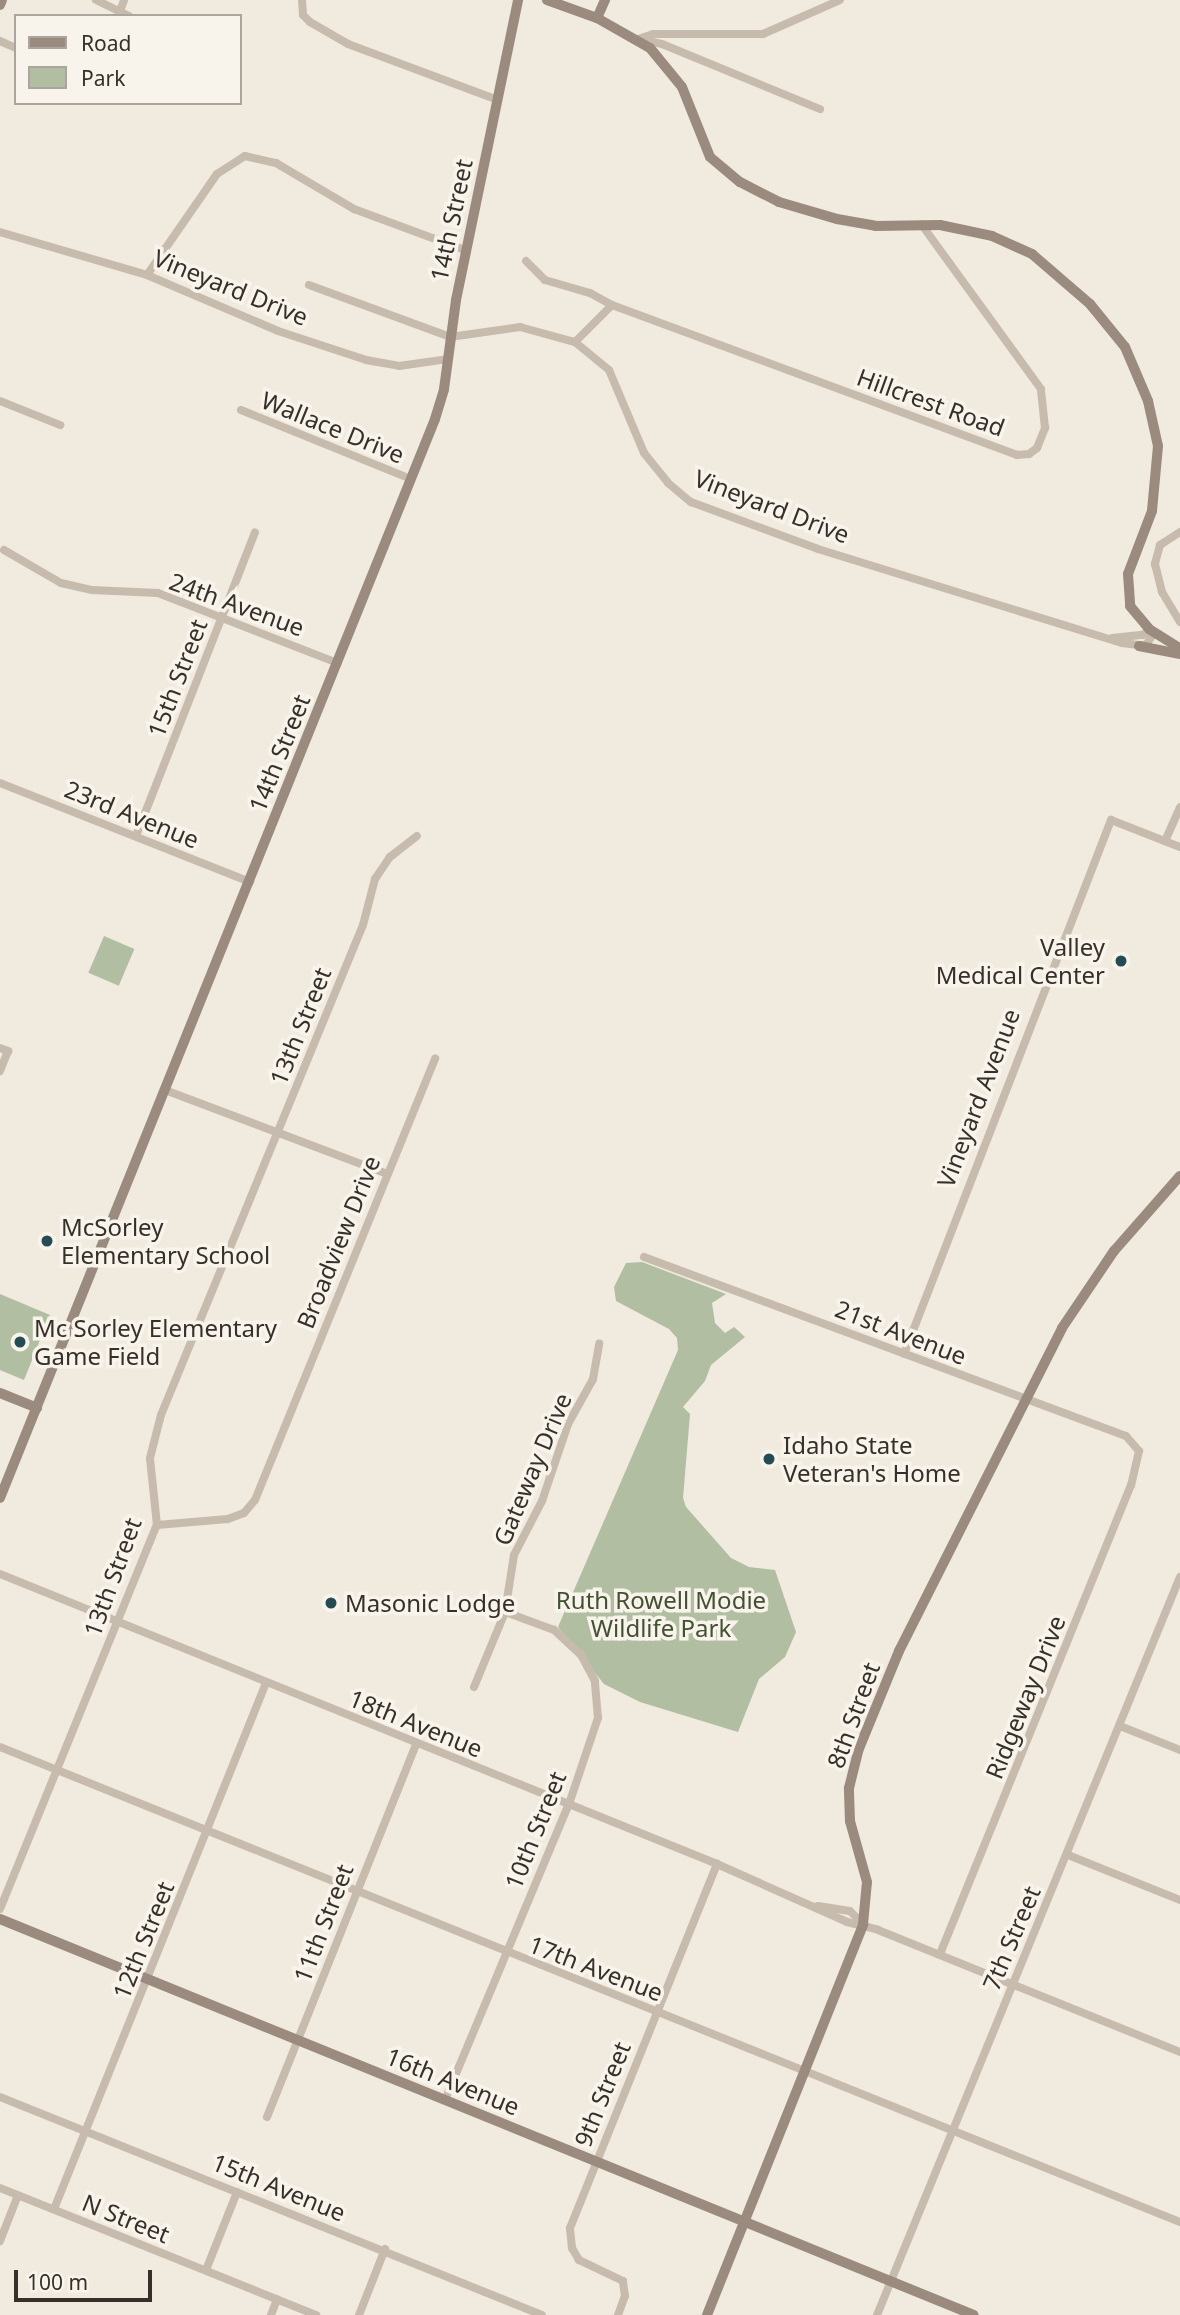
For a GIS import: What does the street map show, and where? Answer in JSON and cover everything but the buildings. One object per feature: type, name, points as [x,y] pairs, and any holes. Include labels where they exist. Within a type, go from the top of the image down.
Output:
[{"type":"street","points":[[0,5],[2,0]]},
{"type":"street","points":[[96,0],[119,13],[124,0]]},
{"type":"street","points":[[302,0],[303,15],[326,33],[498,100]]},
{"type":"street","name":"14th Street","points":[[0,1498],[338,663],[444,389],[450,337],[466,250],[518,0]]},
{"type":"street","points":[[547,0],[597,18],[638,39],[662,44],[820,108]]},
{"type":"street","points":[[597,18],[605,0]]},
{"type":"street","points":[[638,39],[653,34],[763,34],[840,0]]},
{"type":"street","points":[[638,39],[682,87],[710,157],[740,182],[779,202],[836,219],[875,226],[961,227],[1032,254],[1090,304],[1125,347],[1148,401],[1158,446],[1152,511],[1126,584],[1130,606],[1151,631],[1180,648]]},
{"type":"street","points":[[147,275],[217,174],[245,156],[275,163],[354,209],[466,250]]},
{"type":"street","name":"Hillcrest Road","points":[[612,305],[1017,455],[1029,454],[1037,448],[1045,428],[1041,389],[922,225]]},
{"type":"street","name":"Vineyard Drive","points":[[0,232],[147,275],[278,331],[366,360],[400,366],[448,359]]},
{"type":"street","points":[[526,261],[545,280],[590,293],[612,305],[575,342]]},
{"type":"street","points":[[309,285],[450,337]]},
{"type":"street","name":"Vineyard Drive","points":[[450,337],[520,327],[575,342],[609,370],[644,453],[668,484],[691,502],[818,549],[1139,646]]},
{"type":"street","points":[[0,401],[60,425]]},
{"type":"street","name":"Wallace Drive","points":[[241,411],[411,479]]},
{"type":"street","points":[[1180,532],[1160,545],[1155,565],[1161,592],[1180,622]]},
{"type":"street","name":"15th Street","points":[[136,836],[255,533]]},
{"type":"street","name":"24th Avenue","points":[[4,550],[61,583],[92,590],[159,593],[338,663]]},
{"type":"street","points":[[1139,646],[1147,645],[1151,631]]},
{"type":"street","name":"Vineyard Drive","points":[[1112,638],[1140,636],[1151,631]]},
{"type":"street","points":[[1139,646],[1180,654]]},
{"type":"street","name":"23rd Avenue","points":[[0,783],[250,882]]},
{"type":"street","points":[[1180,807],[1165,841],[1180,847]]},
{"type":"street","name":"Vineyard Avenue","points":[[904,1354],[1111,820],[1165,841]]},
{"type":"street","name":"13th Street","points":[[0,1909],[157,1525],[150,1471],[154,1435],[280,1130],[334,987],[363,925],[376,879],[390,857],[417,836]]},
{"type":"street","points":[[0,1071],[4,1050]]},
{"type":"street","name":"Broadview Drive","points":[[157,1525],[229,1519],[244,1513],[255,1500],[385,1173],[435,1058]]},
{"type":"street","points":[[165,1090],[267,1131],[280,1130],[385,1173]]},
{"type":"street","name":"8th Street","points":[[707,2315],[806,2073],[863,1924],[867,1882],[848,1802],[855,1761],[920,1606],[1026,1400],[1092,1280],[1180,1176]]},
{"type":"street","name":"21st Avenue","points":[[643,1257],[1126,1436],[1139,1451]]},
{"type":"street","name":"Gateway Drive","points":[[474,1687],[505,1612],[514,1555],[542,1501],[568,1424],[593,1379],[599,1344]]},
{"type":"street","points":[[0,1393],[37,1408]]},
{"type":"street","name":"Ridgeway Drive","points":[[940,1954],[1131,1485],[1139,1451]]},
{"type":"street","name":"18th Avenue","points":[[0,1574],[818,1906],[850,1911],[863,1924],[1180,2052]]},
{"type":"street","name":"7th Street","points":[[877,2315],[1011,1983],[1068,1855],[1176,1597],[1180,1577]]},
{"type":"street","name":"10th Street","points":[[445,2100],[569,1804],[598,1718],[595,1681],[581,1655],[560,1634],[505,1612]]},
{"type":"street","name":"12th Street","points":[[54,2209],[150,1980],[266,1683]]},
{"type":"street","points":[[1120,1726],[1180,1750]]},
{"type":"street","name":"11th Street","points":[[267,2117],[416,1744]]},
{"type":"street","name":"17th Avenue","points":[[0,1747],[505,1953],[1180,2222]]},
{"type":"street","points":[[1068,1855],[1180,1900]]},
{"type":"street","name":"9th Street","points":[[618,2315],[625,2296],[623,2281],[579,2260],[569,2238],[596,2162],[717,1864]]},
{"type":"street","name":"16th Avenue","points":[[0,1919],[974,2315]]},
{"type":"street","name":"15th Avenue","points":[[0,2097],[385,2249],[542,2315]]},
{"type":"street","name":"N Street","points":[[0,2188],[316,2315]]},
{"type":"street","points":[[206,2270],[237,2192]]},
{"type":"street","points":[[0,2241],[18,2195]]},
{"type":"street","points":[[359,2315],[385,2249]]},
{"type":"street","points":[[271,2315],[277,2299]]},
{"type":"green space","points":[[104,936],[134,949],[119,986],[88,973]]},
{"type":"green space","name":"Ruth Rowell Modie Wildlife Park","points":[[642,1262],[726,1294],[712,1303],[715,1323],[725,1333],[734,1327],[745,1337],[711,1365],[705,1381],[683,1407],[690,1414],[683,1498],[686,1507],[731,1558],[749,1567],[775,1570],[796,1632],[785,1657],[759,1679],[738,1732],[640,1702],[604,1684],[558,1627],[678,1350],[677,1338],[669,1329],[616,1301],[614,1287],[626,1263]]},
{"type":"green space","name":"Mc Sorley Elementary Game Field","points":[[0,1294],[50,1315],[24,1380],[0,1370]]},
{"type":"place","name":"Valley Medical Center","points":[[1121,961]]},
{"type":"place","name":"McSorley Elementary School","points":[[47,1241]]},
{"type":"place","name":"Mc Sorley Elementary Game Field","points":[[20,1342]]},
{"type":"place","name":"Idaho State Veteran's Home","points":[[769,1459]]},
{"type":"place","name":"Masonic Lodge","points":[[331,1603]]}]
